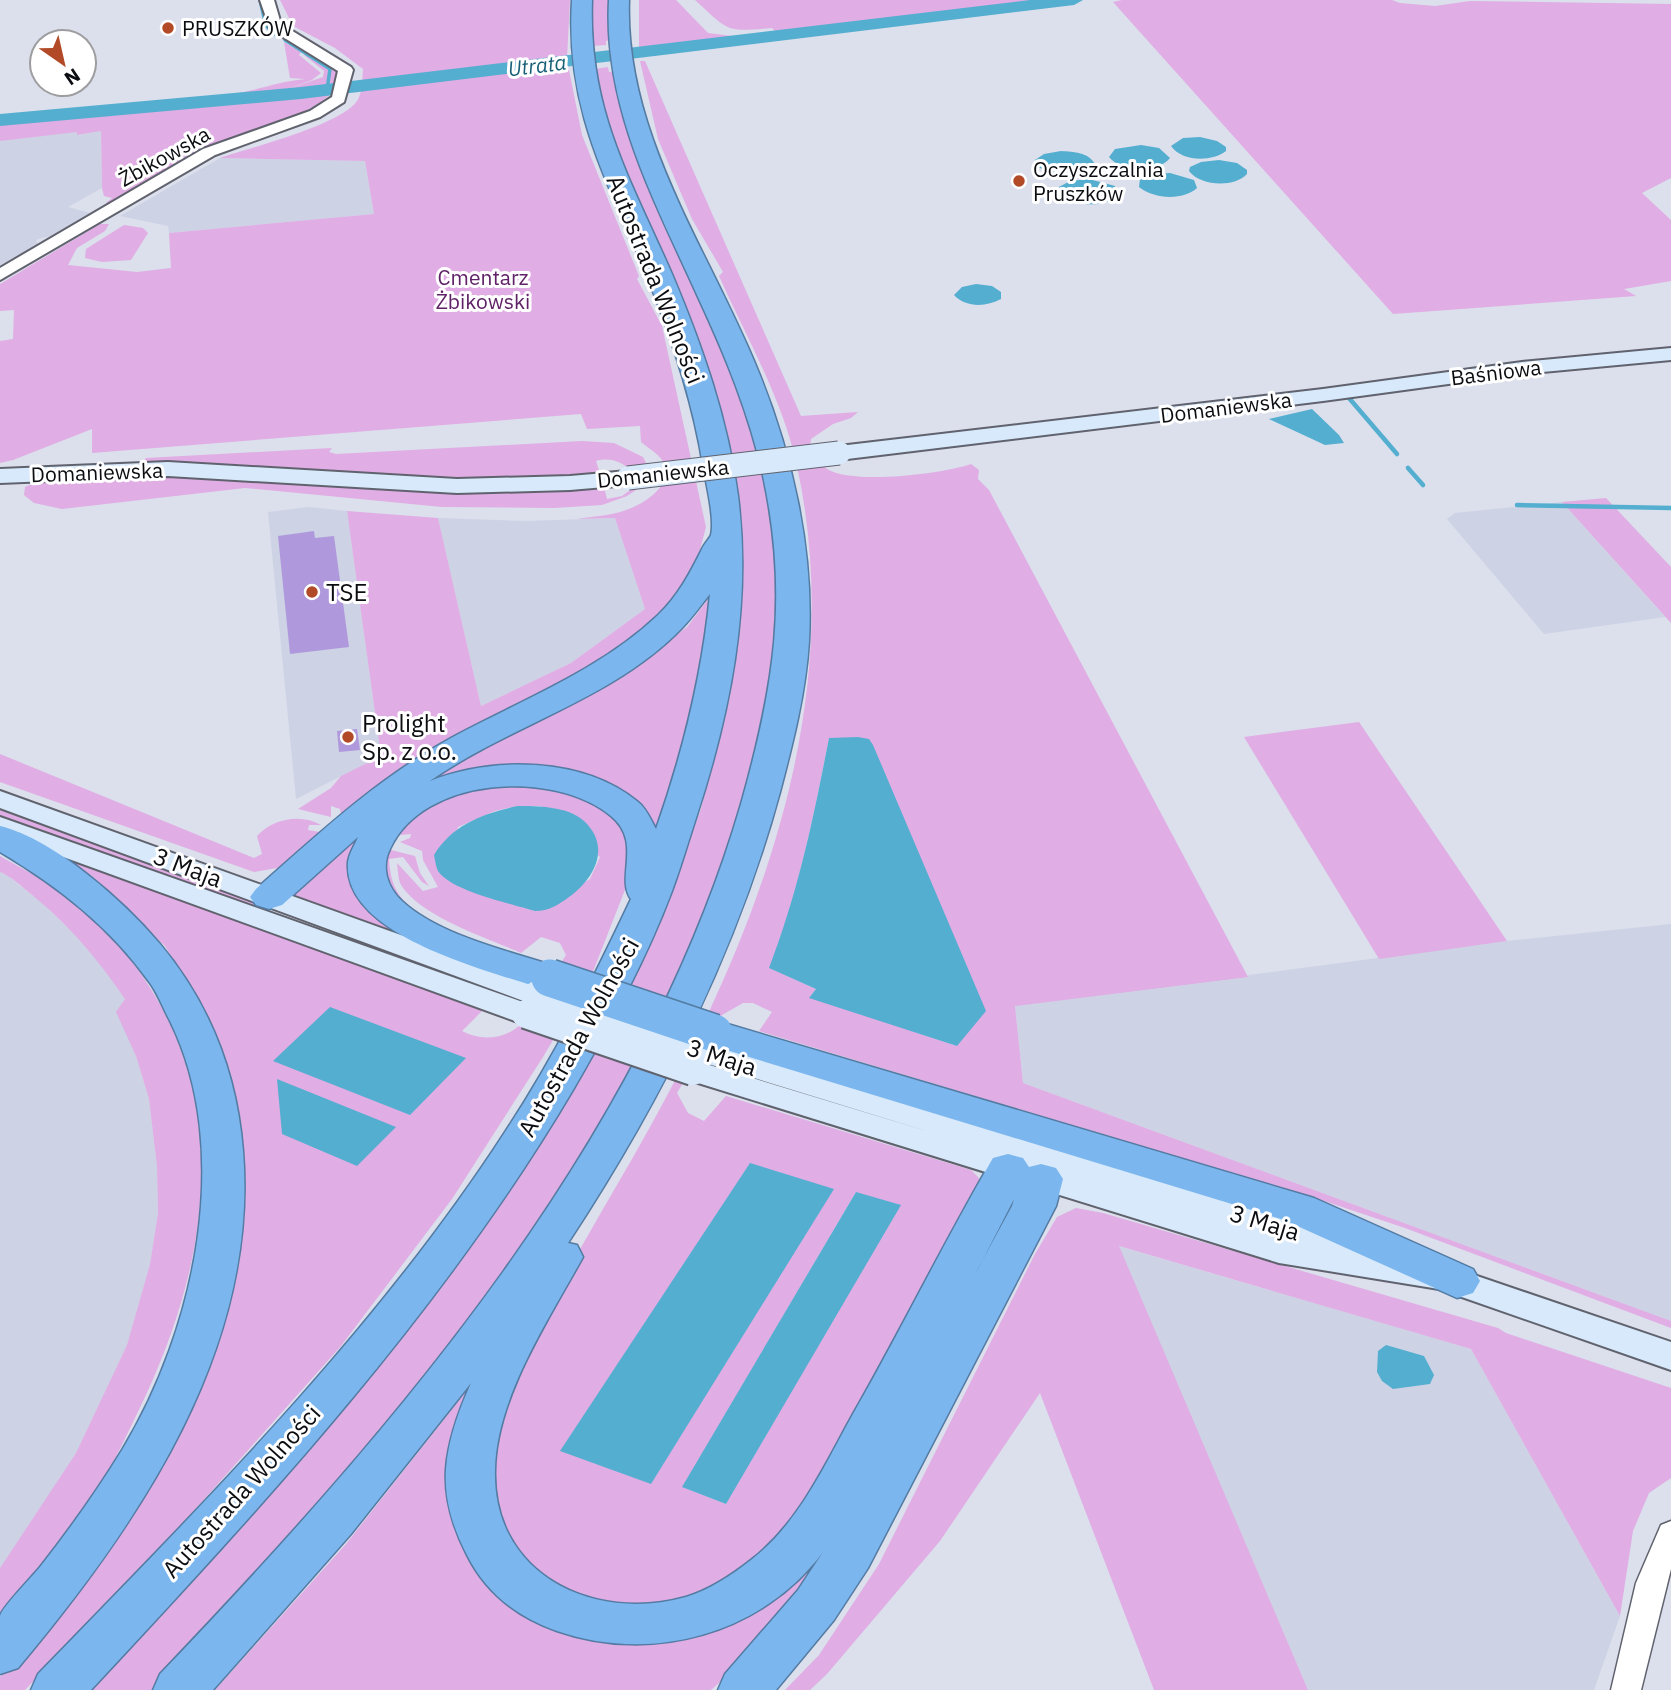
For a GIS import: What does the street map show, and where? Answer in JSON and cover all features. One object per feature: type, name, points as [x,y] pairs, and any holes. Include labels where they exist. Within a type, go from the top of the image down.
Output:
[{"type":"highway","name":"Autostrada Wolności","points":[[57,1690],[232,1506],[379,1334],[499,1175],[562,1074],[612,985],[642,923],[687,797],[716,689],[725,594],[726,527],[722,489],[706,407],[678,322],[596,128],[586,96],[582,59],[582,0]]},
{"type":"highway","name":"Autostrada Wolności","points":[[179,1690],[326,1531],[409,1429],[530,1266],[618,1130],[667,1040],[729,898],[753,829],[776,738],[791,652],[793,620],[786,533],[778,480],[752,390],[642,141],[628,98],[620,55],[619,0]]},
{"type":"highway","points":[[269,897],[358,819],[421,770],[637,651],[676,618],[698,591],[715,560],[726,527]]},
{"type":"highway","points":[[642,923],[646,845],[638,825],[624,808],[592,788],[550,777],[485,778],[431,793],[401,809],[386,822],[372,841],[367,871],[377,897],[390,911],[538,996],[704,1052],[1299,1209],[1457,1281]]},
{"type":"highway","points":[[0,837],[91,894],[142,944],[169,979],[195,1026],[205,1051],[219,1102],[226,1181],[214,1276],[198,1334],[174,1394],[143,1458],[107,1516],[49,1595],[0,1653]]},
{"type":"highway","points":[[618,1130],[562,1257],[517,1336],[476,1429],[471,1458],[470,1498],[480,1535],[494,1559],[515,1584],[536,1600],[589,1621],[622,1625],[666,1623],[703,1612],[738,1596],[794,1553],[818,1521],[895,1382],[1027,1167]]},
{"type":"highway","points":[[744,1690],[816,1605],[850,1553],[1034,1206],[1027,1167]]},
{"type":"main road","name":"Baśniowa","points":[[1323,395],[1522,368],[1671,354]]},
{"type":"main road","name":"Domaniewska","points":[[0,475],[168,469],[457,486],[628,478],[1323,395]]},
{"type":"main road","name":"3 Maja","points":[[0,799],[538,996]]},
{"type":"main road","name":"3 Maja","points":[[0,825],[282,927],[538,996]]},
{"type":"main road","points":[[269,897],[277,910],[282,927]]},
{"type":"main road","name":"3 Maja","points":[[704,1052],[1027,1167],[1279,1251],[1457,1281],[1671,1356]]},
{"type":"street","name":"Żbikowska","points":[[0,275],[209,152],[315,114],[339,99],[346,70],[275,26],[267,0]]},
{"type":"street","points":[[1626,1690],[1651,1583],[1671,1533]]},
{"type":"shaded area","points":[[101,131],[102,188],[68,207],[90,213],[50,236],[38,239],[38,244],[0,265],[0,141]]},
{"type":"shaded area","points":[[220,158],[365,161],[374,214],[169,233],[168,226],[120,216]]},
{"type":"shaded area","points":[[1562,502],[1665,617],[1544,634],[1447,519],[1455,513]]},
{"type":"shaded area","points":[[309,507],[347,511],[381,756],[296,799],[268,512]]},
{"type":"shaded area","points":[[438,518],[526,521],[615,518],[645,609],[571,663],[481,706]]},
{"type":"shaded area","points":[[0,872],[42,903],[89,948],[125,999],[136,1056],[149,1099],[157,1167],[158,1213],[150,1264],[127,1345],[76,1453],[0,1568]]},
{"type":"shaded area","points":[[1671,924],[1671,1321],[1023,1083],[1015,1006],[1507,941]]},
{"type":"shaded area","points":[[1118,1246],[1471,1349],[1620,1616],[1594,1690],[1308,1690]]},
{"type":"green space","name":"Cmentarz Żbikowski","points":[[280,0],[570,0],[567,58],[552,60],[553,66],[568,65],[582,135],[639,276],[637,279],[662,326],[706,527],[690,587],[625,648],[342,818],[340,809],[331,806],[331,817],[298,809],[331,788],[341,776],[381,756],[347,511],[438,518],[481,706],[571,663],[645,609],[615,518],[577,519],[614,514],[640,504],[661,487],[666,472],[660,458],[641,442],[640,426],[587,429],[581,414],[92,453],[92,429],[0,463],[0,341],[13,339],[14,310],[0,311],[0,284],[100,224],[109,224],[105,231],[77,248],[68,265],[137,272],[171,268],[169,233],[374,214],[365,161],[220,158],[333,119],[348,110],[359,97],[363,69],[335,48],[293,26]]},
{"type":"green space","points":[[588,0],[613,0],[611,40],[606,41],[606,45],[592,46]]},
{"type":"green space","points":[[639,0],[676,0],[708,33],[740,37],[775,31],[772,28],[729,28],[695,0],[1049,0],[639,50]]},
{"type":"green space","points":[[1392,0],[1435,6],[1470,1],[1671,4],[1671,178],[1642,193],[1671,220],[1671,281],[1624,289],[1636,296],[1393,314],[1113,2]]},
{"type":"green space","points":[[284,42],[301,52],[299,55],[321,73],[312,80],[282,91],[323,77],[324,71],[304,55],[312,52],[335,69],[335,87],[0,119],[267,93],[225,95],[306,79],[290,78]]},
{"type":"green space","points":[[640,61],[645,61],[801,416],[858,412],[811,439],[810,448],[815,457],[827,469],[856,476],[920,474],[971,464],[979,470],[978,479],[989,490],[1248,977],[1015,1006],[1023,1083],[1671,1321],[1671,1328],[1405,1228],[1327,1202],[759,1031],[772,1012],[753,1003],[743,1003],[722,1015],[677,1093],[688,1113],[704,1121],[726,1096],[971,1170],[987,1186],[804,1516],[755,1567],[710,1592],[632,1610],[541,1586],[486,1510],[493,1421],[505,1388],[550,1303],[676,1079],[716,997],[751,912],[779,826],[800,738],[810,649],[810,558],[791,441],[763,369],[719,276],[723,272],[692,219],[658,139]],"holes":[[[829,738],[957,1046],[810,997],[816,989],[770,968],[797,882]],[[856,1192],[726,1504],[683,1487]]]},
{"type":"green space","points":[[608,67],[609,72],[616,71],[721,339],[769,481],[781,602],[775,666],[749,790],[718,892],[616,1103],[497,1287],[292,1547],[153,1690],[81,1690],[165,1605],[643,959],[701,809],[737,654],[739,568],[734,500],[610,146],[595,69]]},
{"type":"green space","points":[[334,91],[319,103],[284,121],[192,153],[142,187],[110,203],[106,203],[112,198],[104,196],[102,188],[101,131],[0,141],[0,123]]},
{"type":"green space","points":[[124,225],[143,228],[148,233],[131,260],[102,262],[85,258],[86,249]]},
{"type":"green space","points":[[582,441],[614,443],[643,457],[647,465],[639,488],[627,496],[602,505],[554,508],[442,507],[245,488],[62,509],[34,503],[24,495],[25,487],[47,479],[83,476],[153,476],[417,491],[604,487],[607,499],[622,496],[633,488],[633,472],[612,460],[596,461],[600,473],[520,478],[419,477],[143,461],[146,458],[332,448],[329,452],[336,454]]},
{"type":"green space","points":[[1606,498],[1671,567],[1671,623],[1562,502]]},
{"type":"green space","points":[[709,598],[701,678],[657,836],[615,790],[453,778],[357,858],[424,943],[294,896],[293,892],[411,789],[635,664],[687,627]]},
{"type":"green space","points":[[1359,722],[1507,941],[1379,959],[1244,737]]},
{"type":"green space","points":[[0,754],[254,858],[262,854],[257,836],[279,822],[305,819],[321,825],[309,825],[308,830],[325,833],[283,867],[254,872],[0,782]]},
{"type":"green space","points":[[479,785],[564,788],[623,820],[632,872],[592,974],[543,1057],[452,1199],[341,1346],[149,1561],[25,1690],[0,1690],[0,1677],[77,1594],[176,1432],[238,1227],[241,1126],[229,1068],[213,1029],[165,946],[117,902],[38,847],[483,1010],[462,1031],[468,1034],[495,1037],[509,1033],[527,1016],[566,955],[560,943],[541,937],[521,953],[439,917],[411,896],[400,883],[397,863],[423,891],[438,887],[423,860],[422,851],[400,842],[410,838],[411,834],[389,836],[420,808]],"holes":[[[517,806],[541,806],[600,857],[590,879],[535,911],[449,881],[458,827],[495,811]]]},
{"type":"green space","points":[[0,810],[260,905],[254,907],[0,815]]},
{"type":"green space","points":[[383,848],[415,856],[420,873],[429,886],[422,882],[403,857],[389,859],[395,888],[408,905],[431,921],[497,948],[432,927],[396,902],[381,858]]},
{"type":"green space","points":[[0,856],[79,904],[136,967],[170,1023],[191,1082],[201,1143],[200,1206],[190,1269],[171,1333],[145,1397],[94,1495],[0,1617],[0,1568],[76,1453],[127,1345],[150,1264],[158,1213],[157,1167],[149,1099],[136,1056],[116,1012],[125,999],[71,931],[31,894],[0,872]]},
{"type":"green space","points":[[1014,1197],[1014,1202],[878,1458],[817,1565],[769,1631],[711,1690],[215,1690],[346,1544],[497,1352],[468,1416],[503,1588],[729,1619]]},
{"type":"green space","points":[[1076,1208],[1103,1213],[1498,1328],[1506,1333],[1671,1388],[1671,1478],[1649,1493],[1633,1531],[1620,1616],[1471,1349],[1119,1246],[1308,1690],[1154,1690],[1040,1393],[940,1541],[827,1674],[810,1690],[785,1690],[819,1655],[879,1564],[1035,1254],[1057,1217]]},
{"type":"water","points":[[1200,137],[1217,141],[1226,147],[1226,151],[1213,157],[1197,159],[1182,155],[1171,146],[1183,138]]},
{"type":"water","points":[[1141,145],[1159,148],[1170,158],[1157,167],[1139,169],[1122,166],[1109,157],[1115,149]]},
{"type":"water","points":[[1061,151],[1085,155],[1095,164],[1082,173],[1065,175],[1048,172],[1035,164],[1035,160],[1044,154]]},
{"type":"water","points":[[1219,160],[1237,163],[1247,170],[1247,174],[1234,182],[1217,183],[1201,180],[1189,171],[1190,167],[1201,162]]},
{"type":"water","points":[[1170,173],[1194,180],[1197,188],[1184,195],[1168,197],[1152,194],[1139,187],[1140,179],[1152,174]]},
{"type":"water","points":[[1089,179],[1115,186],[1118,195],[1105,202],[1089,204],[1073,201],[1059,194],[1059,187],[1070,181]]},
{"type":"water","points":[[976,284],[992,286],[1001,292],[1001,299],[976,305],[964,302],[954,295],[962,287]]},
{"type":"water","points":[[1312,409],[1344,443],[1325,445],[1269,419]]},
{"type":"water","points":[[829,738],[869,739],[873,745],[986,1011],[957,1046],[809,998],[816,989],[769,968],[797,882]]},
{"type":"water","points":[[517,806],[569,812],[584,821],[597,841],[596,862],[586,881],[565,900],[545,910],[535,911],[468,891],[445,878],[436,865],[434,855],[450,835],[481,817]]},
{"type":"water","points":[[330,1007],[466,1058],[410,1115],[273,1061]]},
{"type":"water","points":[[277,1079],[396,1127],[357,1166],[282,1134]]},
{"type":"water","points":[[750,1163],[834,1189],[651,1484],[560,1451]]},
{"type":"water","points":[[856,1192],[901,1205],[726,1504],[682,1487]]},
{"type":"water","points":[[1386,1345],[1424,1356],[1434,1375],[1430,1384],[1393,1389],[1382,1381],[1377,1372],[1378,1351]]},
{"type":"building","name":"TSE","points":[[314,531],[315,538],[334,536],[349,647],[290,654],[278,536]]},
{"type":"building","points":[[357,729],[360,750],[339,752],[337,731]]},
{"type":"waterway","points":[[260,0],[266,26],[276,35]]},
{"type":"waterway","name":"Utrata","points":[[0,120],[301,93],[1074,0]]},
{"type":"waterway","points":[[285,40],[330,69],[327,90]]},
{"type":"waterway","points":[[1349,398],[1397,454]]},
{"type":"waterway","points":[[1408,468],[1423,485]]},
{"type":"waterway","points":[[1517,505],[1671,508]]},
{"type":"place","name":"PRUSZKÓW","points":[[168,28]]},
{"type":"place","name":"Oczyszczalnia Pruszków","points":[[1019,181]]},
{"type":"place","name":"TSE","points":[[312,592]]},
{"type":"place","name":"Prolight Sp. z o.o.","points":[[348,737]]}]
